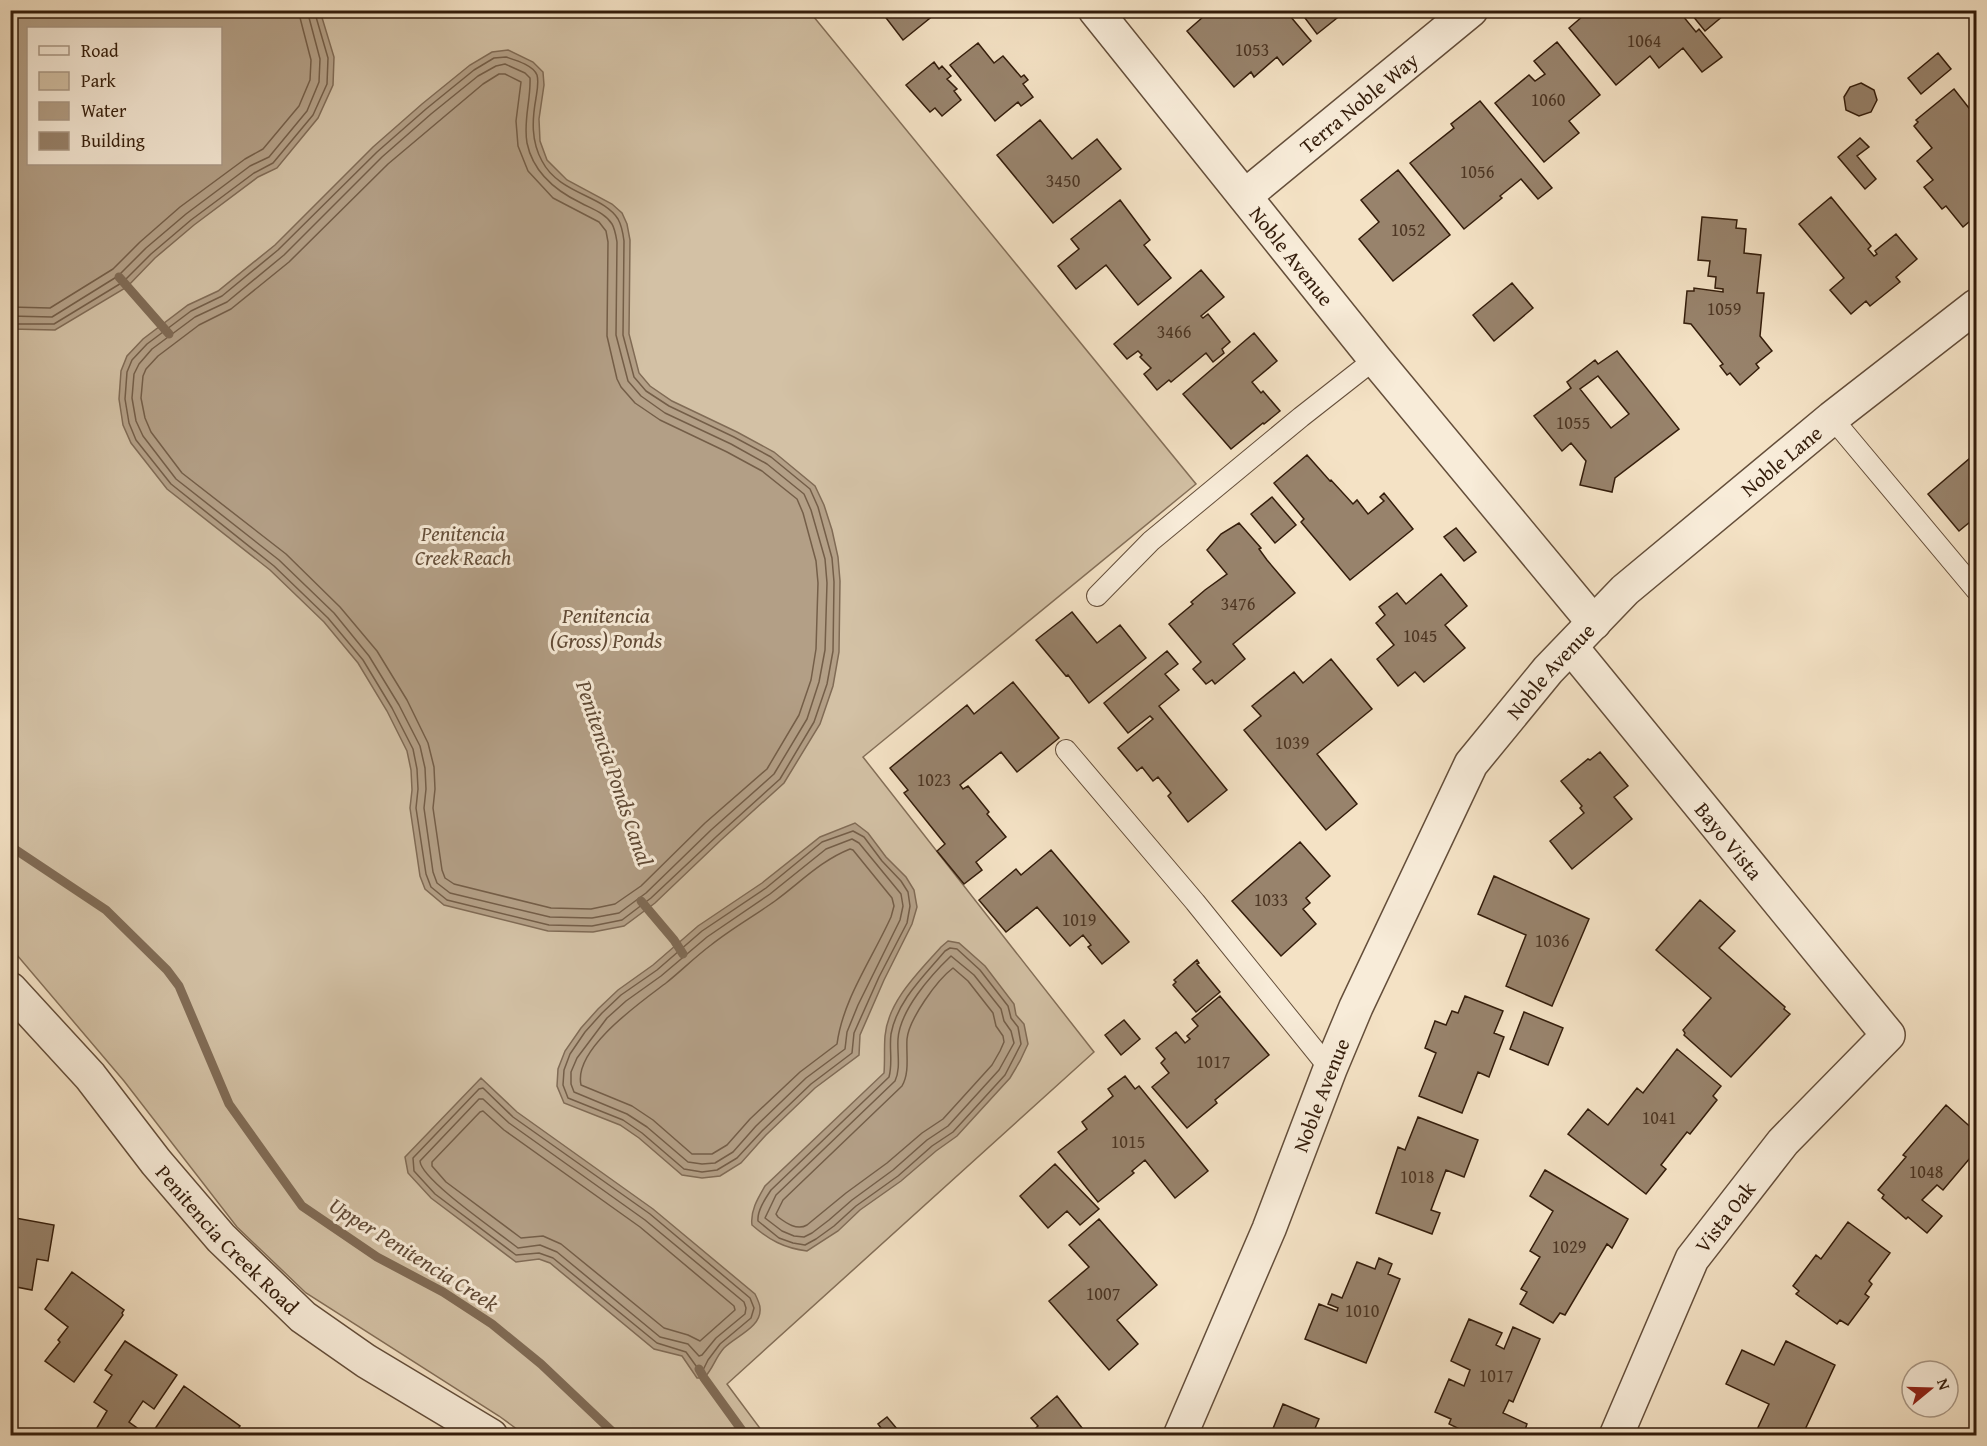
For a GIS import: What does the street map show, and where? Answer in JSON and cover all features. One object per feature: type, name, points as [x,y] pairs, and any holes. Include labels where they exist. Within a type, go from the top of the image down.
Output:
[{"type":"street","name":"Noble Avenue","points":[[1095,10],[1375,359],[1594,623],[1541,679],[1471,764],[1356,1007],[1269,1229],[1180,1436]]},
{"type":"street","name":"Terra Noble Way","points":[[1245,196],[1471,10]]},
{"type":"street","name":"Noble Lane","points":[[1594,623],[1625,590],[1832,418],[1977,306]]},
{"type":"street","name":"Bayo Vista","points":[[1571,646],[1888,1035]]},
{"type":"street","name":"Penitencia Creek Road","points":[[10,989],[90,1076],[156,1162],[221,1238],[303,1317],[366,1362],[491,1436]]},
{"type":"street","name":"Vista Oak","points":[[1616,1436],[1692,1259],[1783,1142],[1888,1035]]},
{"type":"lane","points":[[1097,596],[1151,541],[1300,417],[1375,359]]},
{"type":"lane","points":[[1832,418],[1977,590]]},
{"type":"lane","points":[[1066,750],[1195,902],[1330,1069]]},
{"type":"green space","name":"Penitencia Creek Reach","points":[[10,11],[809,11],[1196,484],[863,757],[1094,1052],[727,1384],[765,1435],[525,1435],[306,1293],[237,1227],[124,1081],[11,948]]},
{"type":"water","points":[[11,10],[320,11],[334,57],[333,85],[318,118],[277,168],[258,177],[194,225],[155,258],[127,287],[55,330],[11,329]]},
{"type":"water","name":"Penitencia (Gross) Ponds","points":[[508,50],[533,62],[543,72],[544,85],[539,119],[540,141],[547,160],[567,180],[612,204],[622,213],[627,224],[630,240],[629,334],[639,373],[650,386],[672,401],[774,452],[815,486],[824,505],[838,557],[839,652],[833,686],[820,724],[784,783],[655,903],[624,926],[593,932],[548,931],[444,905],[425,889],[420,876],[410,808],[411,770],[407,751],[387,711],[358,663],[324,622],[270,570],[167,489],[131,443],[123,425],[119,399],[121,371],[127,356],[143,339],[188,305],[218,291],[275,245],[373,147],[470,65],[492,52]]},
{"type":"water","points":[[855,823],[868,833],[886,857],[906,877],[914,890],[917,907],[912,924],[860,1035],[859,1055],[815,1088],[766,1135],[741,1163],[720,1176],[702,1178],[682,1175],[639,1138],[620,1125],[564,1103],[557,1086],[558,1069],[565,1051],[598,1009],[618,990],[653,965],[698,926],[762,883],[820,837]]},
{"type":"water","points":[[948,941],[959,943],[985,966],[1014,1004],[1016,1015],[1024,1024],[1028,1044],[1010,1078],[957,1136],[901,1181],[860,1210],[838,1231],[807,1251],[791,1248],[771,1239],[752,1225],[753,1210],[765,1186],[884,1073],[885,1036],[892,1011],[914,977]]},
{"type":"water","points":[[481,1078],[517,1112],[653,1209],[755,1294],[760,1308],[757,1321],[724,1348],[704,1378],[697,1378],[682,1356],[654,1349],[550,1263],[539,1259],[516,1262],[431,1198],[408,1173],[405,1157]]},
{"type":"building","points":[[880,10],[940,10],[903,40]]},
{"type":"building","points":[[1211,10],[1229,10],[1231,13],[1234,10],[1285,10],[1311,41],[1283,65],[1277,57],[1254,77],[1251,72],[1234,87],[1187,31]]},
{"type":"building","points":[[1299,10],[1347,10],[1317,34]]},
{"type":"building","points":[[1590,10],[1678,10],[1696,32],[1699,29],[1722,57],[1702,72],[1683,48],[1659,68],[1650,56],[1616,85],[1569,28]]},
{"type":"building","points":[[1688,10],[1730,10],[1705,31]]},
{"type":"building","points":[[1557,42],[1600,95],[1569,121],[1579,133],[1544,162],[1495,103],[1529,75],[1535,81],[1545,74],[1534,61]]},
{"type":"building","points":[[978,43],[994,63],[1003,56],[1021,77],[1024,75],[1028,80],[1023,84],[1033,97],[1021,106],[1018,102],[995,121],[950,65]]},
{"type":"building","points":[[1938,53],[1951,69],[1921,94],[1908,78]]},
{"type":"building","points":[[934,62],[939,69],[942,66],[951,76],[947,79],[957,89],[954,91],[961,100],[942,116],[935,108],[930,112],[906,85]]},
{"type":"building","points":[[1861,83],[1874,90],[1877,100],[1871,112],[1859,116],[1846,110],[1844,97],[1850,87]]},
{"type":"building","points":[[1954,89],[1976,117],[1976,216],[1963,227],[1946,206],[1942,209],[1924,187],[1933,180],[1917,161],[1932,148],[1914,126],[1918,122],[1916,120]]},
{"type":"building","points":[[1480,101],[1552,188],[1538,199],[1521,179],[1464,229],[1410,163],[1454,128],[1451,124]]},
{"type":"building","points":[[1040,120],[1072,159],[1097,139],[1121,169],[1053,223],[997,155]]},
{"type":"building","points":[[1860,138],[1869,147],[1857,156],[1876,179],[1865,189],[1838,157]]},
{"type":"building","points":[[1398,170],[1450,235],[1393,281],[1359,239],[1379,222],[1361,200]]},
{"type":"building","points":[[1831,197],[1871,246],[1868,249],[1874,256],[1877,254],[1875,251],[1896,234],[1917,259],[1896,277],[1900,282],[1870,306],[1866,301],[1851,314],[1830,290],[1844,278],[1799,224]]},
{"type":"building","points":[[1120,200],[1150,240],[1144,245],[1171,278],[1138,305],[1106,265],[1076,289],[1058,266],[1079,249],[1071,239]]},
{"type":"building","points":[[1702,217],[1737,220],[1736,228],[1746,229],[1744,253],[1761,255],[1757,293],[1764,293],[1760,336],[1772,351],[1756,364],[1759,368],[1740,385],[1730,373],[1727,375],[1720,366],[1723,364],[1691,324],[1684,323],[1687,291],[1694,291],[1694,288],[1723,292],[1723,289],[1715,288],[1716,277],[1708,276],[1710,261],[1698,260]]},
{"type":"building","points":[[1201,270],[1224,297],[1201,316],[1203,318],[1208,314],[1230,342],[1222,349],[1224,353],[1213,362],[1206,353],[1171,382],[1169,380],[1157,390],[1144,374],[1151,368],[1140,357],[1142,355],[1138,351],[1127,359],[1114,344]]},
{"type":"building","points":[[1512,283],[1533,308],[1494,341],[1473,315]]},
{"type":"building","points":[[1254,333],[1277,361],[1252,382],[1280,411],[1231,449],[1183,394]]},
{"type":"building","points":[[1617,351],[1679,429],[1615,478],[1612,492],[1580,485],[1586,461],[1571,443],[1562,451],[1534,416],[1571,388],[1567,382],[1595,360],[1598,364]],"holes":[[[1598,376],[1629,414],[1611,428],[1580,389]]]},
{"type":"building","points":[[1976,453],[1976,517],[1959,531],[1928,494]]},
{"type":"building","points":[[1307,455],[1353,504],[1357,500],[1368,514],[1384,501],[1380,497],[1384,493],[1413,529],[1350,580],[1301,522],[1304,519],[1274,483]]},
{"type":"building","points":[[1272,497],[1296,525],[1275,543],[1251,514]]},
{"type":"building","points":[[1239,523],[1295,593],[1233,644],[1245,659],[1215,684],[1212,680],[1206,684],[1193,669],[1201,662],[1169,624],[1193,604],[1191,602],[1227,574],[1207,550],[1221,534]]},
{"type":"building","points":[[1456,528],[1476,552],[1464,561],[1444,537]]},
{"type":"building","points":[[1441,574],[1467,606],[1445,625],[1465,648],[1424,682],[1415,672],[1398,686],[1377,659],[1394,645],[1376,623],[1385,615],[1379,607],[1397,593],[1406,604]]},
{"type":"building","points":[[1072,612],[1097,643],[1120,625],[1146,658],[1089,703],[1068,675],[1066,676],[1036,640]]},
{"type":"building","points":[[1167,651],[1178,664],[1165,674],[1179,690],[1159,706],[1227,790],[1188,822],[1168,796],[1171,793],[1158,777],[1153,781],[1142,767],[1137,771],[1118,748],[1153,719],[1150,716],[1128,733],[1104,703]]},
{"type":"building","points":[[1331,659],[1372,709],[1317,754],[1357,804],[1326,830],[1244,730],[1261,716],[1252,706],[1294,672],[1303,683]]},
{"type":"building","points":[[1013,682],[1059,738],[1017,772],[1001,752],[960,785],[963,789],[968,786],[1006,837],[976,862],[982,870],[964,884],[937,851],[945,844],[904,793],[908,790],[890,768],[967,705],[974,714]]},
{"type":"building","points":[[1600,752],[1628,786],[1614,797],[1632,819],[1572,869],[1550,841],[1584,813],[1580,808],[1582,806],[1561,781]]},
{"type":"building","points":[[1300,842],[1330,876],[1306,898],[1310,903],[1303,909],[1316,924],[1281,956],[1232,901]]},
{"type":"building","points":[[1051,850],[1129,942],[1102,964],[1088,947],[1091,945],[1083,935],[1070,946],[1037,907],[1006,932],[979,900],[1016,869],[1021,875]]},
{"type":"building","points":[[1494,876],[1589,919],[1552,1006],[1506,986],[1526,935],[1478,914]]},
{"type":"building","points":[[1700,900],[1735,931],[1719,948],[1790,1014],[1731,1077],[1684,1035],[1683,1030],[1711,998],[1656,950]]},
{"type":"building","points":[[1197,960],[1199,963],[1197,964],[1220,992],[1196,1012],[1173,985],[1176,982],[1174,980]]},
{"type":"building","points":[[1220,996],[1269,1055],[1215,1100],[1217,1103],[1187,1128],[1152,1087],[1169,1073],[1161,1063],[1165,1059],[1156,1048],[1176,1032],[1185,1043],[1190,1039],[1187,1036],[1198,1026],[1192,1019]]},
{"type":"building","points":[[1465,996],[1503,1011],[1494,1033],[1504,1037],[1489,1077],[1478,1072],[1462,1113],[1419,1096],[1436,1053],[1425,1048],[1435,1021],[1446,1025],[1452,1011],[1458,1013]]},
{"type":"building","points":[[1524,1012],[1563,1028],[1548,1065],[1510,1049]]},
{"type":"building","points":[[1124,1020],[1140,1039],[1121,1055],[1105,1035]]},
{"type":"building","points":[[1677,1049],[1721,1086],[1713,1096],[1717,1100],[1690,1134],[1687,1132],[1661,1165],[1666,1169],[1646,1194],[1568,1134],[1588,1109],[1608,1125],[1637,1088],[1643,1093]]},
{"type":"building","points":[[1125,1076],[1135,1089],[1139,1086],[1208,1171],[1175,1198],[1145,1160],[1132,1171],[1134,1173],[1098,1202],[1058,1152],[1087,1129],[1082,1122],[1113,1096],[1108,1089]]},
{"type":"building","points":[[1946,1105],[1976,1132],[1976,1151],[1943,1190],[1937,1185],[1922,1200],[1942,1216],[1927,1233],[1908,1217],[1906,1219],[1882,1198],[1884,1195],[1878,1190],[1906,1157],[1903,1155]]},
{"type":"building","points":[[1418,1117],[1478,1140],[1464,1177],[1446,1170],[1431,1210],[1440,1213],[1432,1234],[1376,1213],[1398,1147],[1405,1150]]},
{"type":"building","points":[[1055,1164],[1099,1209],[1080,1225],[1067,1211],[1048,1228],[1020,1196]]},
{"type":"building","points":[[1545,1170],[1628,1219],[1612,1248],[1607,1244],[1565,1315],[1560,1313],[1553,1323],[1520,1304],[1527,1292],[1521,1289],[1540,1257],[1530,1251],[1553,1211],[1530,1196]]},
{"type":"building","points":[[10,1217],[54,1225],[48,1261],[37,1259],[32,1290],[16,1287],[11,1316]]},
{"type":"building","points":[[1099,1219],[1157,1285],[1117,1320],[1138,1344],[1109,1370],[1049,1301],[1089,1267],[1069,1245]]},
{"type":"building","points":[[1848,1222],[1890,1253],[1869,1281],[1872,1284],[1865,1294],[1869,1297],[1848,1325],[1840,1320],[1837,1324],[1796,1294],[1799,1291],[1793,1286],[1816,1255],[1821,1259]]},
{"type":"building","points":[[1379,1258],[1392,1264],[1388,1274],[1400,1279],[1366,1363],[1305,1339],[1319,1304],[1337,1311],[1338,1308],[1328,1304],[1332,1294],[1342,1298],[1357,1262],[1375,1269]]},
{"type":"building","points":[[72,1272],[124,1310],[123,1315],[74,1382],[45,1361],[68,1327],[45,1309]]},
{"type":"building","points":[[1469,1319],[1502,1333],[1496,1345],[1504,1349],[1513,1327],[1540,1339],[1513,1402],[1509,1400],[1503,1413],[1527,1424],[1523,1436],[1474,1436],[1449,1424],[1451,1419],[1435,1412],[1449,1379],[1464,1386],[1470,1370],[1451,1361]]},
{"type":"building","points":[[125,1341],[177,1375],[154,1409],[143,1401],[129,1422],[140,1430],[136,1436],[92,1436],[107,1411],[94,1402],[112,1375],[105,1370]]},
{"type":"building","points":[[1786,1341],[1835,1365],[1802,1436],[1754,1436],[1769,1404],[1726,1384],[1742,1350],[1774,1365]]},
{"type":"building","points":[[184,1386],[240,1426],[233,1436],[150,1436]]},
{"type":"building","points":[[1057,1396],[1090,1436],[1027,1436],[1038,1426],[1031,1418]]},
{"type":"building","points":[[1283,1404],[1319,1419],[1313,1433],[1320,1436],[1270,1436]]},
{"type":"building","points":[[887,1417],[903,1436],[873,1436],[881,1428],[878,1424]]},
{"type":"waterway","name":"Penitencia Ponds Canal","points":[[119,277],[169,334]]},
{"type":"waterway","name":"Upper Penitencia Creek","points":[[10,846],[106,910],[167,970],[179,986],[229,1104],[302,1206],[377,1257],[443,1292],[492,1324],[541,1364],[617,1436]]},
{"type":"waterway","name":"Penitencia Ponds Canal","points":[[641,901],[683,954]]},
{"type":"waterway","name":"Penitencia Ponds Canal","points":[[699,1369],[746,1436]]}]
